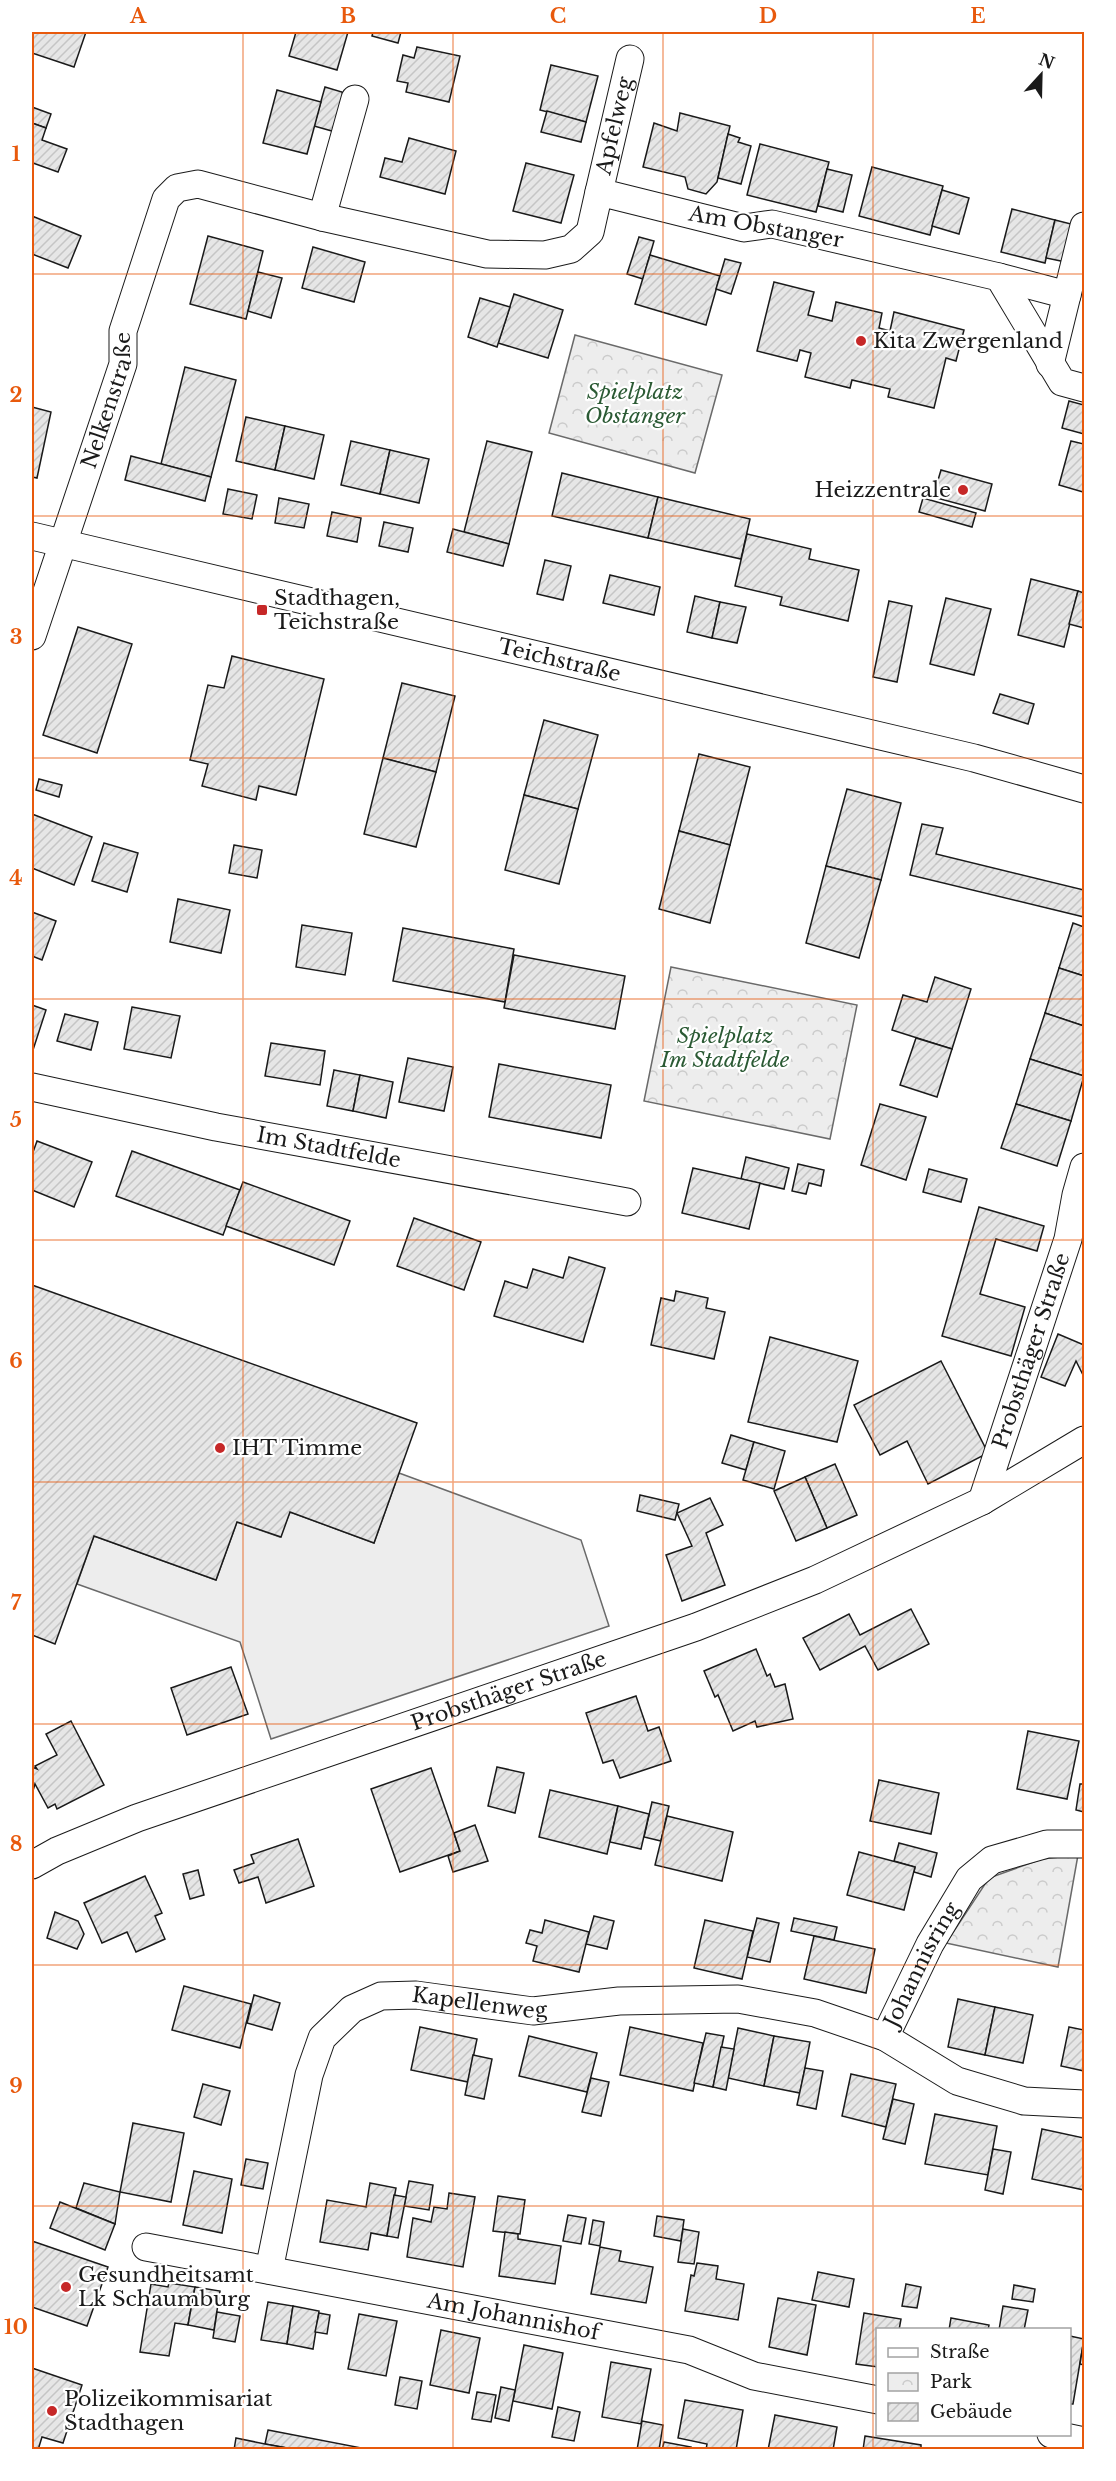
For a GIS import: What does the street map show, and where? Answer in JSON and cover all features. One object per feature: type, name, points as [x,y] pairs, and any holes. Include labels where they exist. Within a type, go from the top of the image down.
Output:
[{"type":"street","name":"Apfelweg","points":[[599,192],[630,60]]},
{"type":"street","points":[[354,99],[322,217],[487,254],[544,255],[571,249],[590,232],[599,192]]},
{"type":"street","name":"Nelkenstraße","points":[[32,636],[61,543],[123,364],[123,331],[166,199],[177,188],[198,184],[322,217]]},
{"type":"street","name":"Am Obstanger","points":[[599,192],[744,228],[772,224],[1067,295]]},
{"type":"street","points":[[1050,364],[1084,226]]},
{"type":"street","points":[[999,277],[1062,382],[1084,388]]},
{"type":"street","name":"Teichstraße","points":[[32,536],[974,758],[1084,789]]},
{"type":"street","name":"Im Stadtfelde","points":[[32,1087],[216,1127],[627,1202]]},
{"type":"street","name":"Probsthäger Straße","points":[[982,1501],[1068,1239],[1084,1167]]},
{"type":"street","name":"Probsthäger Straße","points":[[32,1865],[57,1851],[137,1818],[696,1627],[815,1580],[982,1501],[1084,1440]]},
{"type":"street","name":"Johannisring","points":[[1084,1844],[1047,1845],[992,1860],[969,1879],[930,1944],[885,2037],[957,2081],[1024,2101],[1084,2104]]},
{"type":"street","name":"Kapellenweg","points":[[269,2270],[309,2075],[322,2038],[352,2009],[381,1996],[416,1995],[533,2011],[619,2001],[738,1999],[815,2013],[885,2037]]},
{"type":"street","name":"Am Johannishof","points":[[146,2247],[689,2350],[754,2376],[876,2400]]},
{"type":"street","points":[[1060,2436],[1084,2441]]},
{"type":"green space","name":"Spielplatz Obstanger","points":[[575,335],[722,375],[695,473],[549,433]]},
{"type":"green space","name":"Spielplatz Im Stadtfelde","points":[[671,967],[857,1005],[830,1139],[644,1101]]},
{"type":"green space","points":[[1078,1855],[1058,1967],[946,1943],[989,1878],[1042,1859]]},
{"type":"shaded area","points":[[399,1473],[581,1540],[609,1626],[271,1739],[240,1642],[77,1584],[94,1536],[216,1580],[237,1522],[280,1537],[290,1512],[374,1543]]},
{"type":"building","points":[[32,32],[86,32],[74,67],[32,53]]},
{"type":"building","points":[[296,32],[348,32],[337,70],[289,56]]},
{"type":"building","points":[[373,32],[401,32],[398,43],[372,36]]},
{"type":"building","points":[[417,47],[460,56],[449,102],[406,92],[408,83],[397,81],[403,55],[414,58]]},
{"type":"building","points":[[551,65],[598,76],[586,122],[540,110]]},
{"type":"building","points":[[325,87],[342,92],[346,109],[339,133],[314,126]]},
{"type":"building","points":[[277,90],[321,102],[307,154],[263,143]]},
{"type":"building","points":[[32,107],[51,114],[46,128],[32,123]]},
{"type":"building","points":[[547,111],[586,122],[581,142],[541,132]]},
{"type":"building","points":[[680,113],[730,126],[717,182],[706,194],[688,189],[685,177],[643,167],[654,123],[677,131]]},
{"type":"building","points":[[32,123],[46,128],[42,140],[67,149],[58,172],[33,163],[32,167]]},
{"type":"building","points":[[728,134],[740,138],[738,142],[751,146],[741,184],[718,178]]},
{"type":"building","points":[[409,138],[456,151],[445,194],[380,177],[385,158],[402,162]]},
{"type":"building","points":[[760,144],[829,162],[816,212],[747,195]]},
{"type":"building","points":[[526,163],[574,175],[561,223],[513,211]]},
{"type":"building","points":[[872,167],[943,186],[930,235],[859,216]]},
{"type":"building","points":[[827,169],[852,175],[843,212],[818,206]]},
{"type":"building","points":[[942,190],[969,198],[959,234],[932,226]]},
{"type":"building","points":[[1012,209],[1055,220],[1045,263],[1001,252]]},
{"type":"building","points":[[32,216],[81,236],[68,268],[32,254]]},
{"type":"building","points":[[1055,220],[1075,225],[1066,262],[1046,258]]},
{"type":"building","points":[[208,236],[263,251],[246,319],[190,304]]},
{"type":"building","points":[[639,237],[654,241],[643,279],[627,274]]},
{"type":"building","points":[[313,247],[365,262],[354,302],[302,288]]},
{"type":"building","points":[[650,255],[720,276],[706,325],[635,304]]},
{"type":"building","points":[[725,259],[741,263],[731,294],[716,289]]},
{"type":"building","points":[[258,272],[282,278],[271,318],[248,311]]},
{"type":"building","name":"Kita Zwergenland","points":[[774,282],[814,292],[808,315],[832,321],[836,302],[882,313],[879,328],[890,331],[894,312],[964,330],[956,361],[946,358],[934,408],[888,397],[890,389],[852,380],[850,388],[805,377],[811,353],[800,350],[797,361],[757,351]]},
{"type":"building","points":[[514,294],[563,310],[548,358],[498,343]]},
{"type":"building","points":[[480,298],[510,307],[497,347],[468,337]]},
{"type":"building","points":[[185,367],[236,380],[211,477],[161,464]]},
{"type":"building","points":[[1069,401],[1084,405],[1084,434],[1062,428]]},
{"type":"building","points":[[32,407],[51,412],[37,478],[32,477]]},
{"type":"building","points":[[246,417],[285,426],[275,470],[236,461]]},
{"type":"building","points":[[285,426],[324,435],[314,479],[275,470]]},
{"type":"building","points":[[351,441],[390,450],[380,494],[341,485]]},
{"type":"building","points":[[487,441],[532,452],[509,544],[464,532]]},
{"type":"building","points":[[1071,441],[1084,444],[1083,492],[1059,485]]},
{"type":"building","points":[[390,450],[429,459],[419,503],[380,494]]},
{"type":"building","points":[[131,456],[211,477],[205,501],[125,480]]},
{"type":"building","name":"Heizzentrale","points":[[941,470],[992,484],[985,511],[933,497]]},
{"type":"building","points":[[562,473],[658,497],[648,538],[552,516]]},
{"type":"building","points":[[228,489],[257,495],[252,519],[223,514]]},
{"type":"building","points":[[658,497],[750,519],[741,559],[648,538]]},
{"type":"building","points":[[279,498],[309,504],[304,528],[275,523]]},
{"type":"building","points":[[923,498],[976,513],[972,527],[919,512]]},
{"type":"building","points":[[332,512],[361,518],[357,542],[327,536]]},
{"type":"building","points":[[384,522],[413,528],[408,552],[379,546]]},
{"type":"building","points":[[453,529],[509,544],[503,566],[447,552]]},
{"type":"building","points":[[747,534],[811,549],[809,559],[859,570],[848,621],[780,605],[782,597],[735,586]]},
{"type":"building","points":[[545,560],[571,566],[563,600],[537,594]]},
{"type":"building","points":[[610,575],[660,587],[654,615],[603,603]]},
{"type":"building","points":[[1031,579],[1078,591],[1064,647],[1018,635]]},
{"type":"building","points":[[1078,591],[1084,593],[1084,628],[1069,624]]},
{"type":"building","points":[[695,596],[720,602],[712,638],[687,632]]},
{"type":"building","points":[[946,598],[991,609],[974,675],[930,664]]},
{"type":"building","points":[[889,601],[912,606],[897,682],[873,677]]},
{"type":"building","points":[[720,602],[746,607],[737,643],[712,638]]},
{"type":"building","points":[[78,627],[132,644],[97,753],[43,735]]},
{"type":"building","points":[[232,656],[324,679],[296,795],[259,786],[256,800],[202,786],[208,764],[190,760],[208,685],[224,688]]},
{"type":"building","points":[[402,683],[455,696],[436,772],[383,758]]},
{"type":"building","points":[[1000,694],[1034,704],[1028,724],[993,713]]},
{"type":"building","points":[[544,720],[598,735],[578,809],[524,795]]},
{"type":"building","points":[[699,754],[750,767],[730,845],[679,831]]},
{"type":"building","points":[[383,758],[436,772],[416,847],[364,834]]},
{"type":"building","points":[[39,779],[62,785],[59,797],[36,790]]},
{"type":"building","points":[[847,789],[901,803],[881,880],[826,866]]},
{"type":"building","points":[[524,795],[578,809],[559,884],[505,870]]},
{"type":"building","points":[[32,814],[92,837],[74,885],[32,868]]},
{"type":"building","points":[[922,824],[943,828],[936,854],[1084,890],[1084,917],[910,875]]},
{"type":"building","points":[[679,831],[730,845],[710,923],[659,909]]},
{"type":"building","points":[[104,843],[138,853],[127,892],[92,881]]},
{"type":"building","points":[[234,845],[262,850],[257,878],[229,873]]},
{"type":"building","points":[[826,866],[881,880],[859,958],[806,943]]},
{"type":"building","points":[[178,899],[230,910],[221,953],[170,942]]},
{"type":"building","points":[[32,912],[56,921],[42,960],[32,956]]},
{"type":"building","points":[[1073,923],[1084,927],[1084,976],[1059,968]]},
{"type":"building","points":[[302,925],[352,933],[345,975],[296,967]]},
{"type":"building","points":[[403,928],[514,949],[505,1002],[393,981]]},
{"type":"building","points":[[514,955],[625,976],[615,1029],[504,1008]]},
{"type":"building","points":[[1059,968],[1084,976],[1084,1026],[1045,1013]]},
{"type":"building","points":[[935,977],[971,989],[952,1049],[892,1030],[903,995],[927,1002]]},
{"type":"building","points":[[32,1005],[46,1010],[32,1053]]},
{"type":"building","points":[[132,1007],[180,1016],[171,1058],[124,1049]]},
{"type":"building","points":[[1045,1013],[1084,1026],[1084,1076],[1030,1059]]},
{"type":"building","points":[[65,1014],[98,1022],[91,1050],[57,1041]]},
{"type":"building","points":[[916,1038],[952,1049],[937,1097],[900,1085]]},
{"type":"building","points":[[271,1043],[325,1051],[320,1085],[265,1076]]},
{"type":"building","points":[[408,1058],[453,1067],[444,1111],[399,1102]]},
{"type":"building","points":[[1030,1059],[1084,1076],[1071,1121],[1016,1104]]},
{"type":"building","points":[[499,1064],[611,1085],[601,1138],[489,1117]]},
{"type":"building","points":[[334,1070],[360,1075],[353,1111],[327,1106]]},
{"type":"building","points":[[360,1075],[393,1082],[386,1118],[353,1111]]},
{"type":"building","points":[[880,1104],[926,1117],[906,1180],[861,1165]]},
{"type":"building","points":[[1016,1104],[1071,1121],[1057,1166],[1001,1148]]},
{"type":"building","points":[[37,1141],[92,1162],[74,1207],[32,1190],[32,1155]]},
{"type":"building","points":[[132,1151],[240,1190],[223,1235],[116,1196]]},
{"type":"building","points":[[746,1157],[789,1168],[784,1189],[741,1179]]},
{"type":"building","points":[[798,1164],[824,1170],[821,1186],[809,1183],[806,1194],[792,1191]]},
{"type":"building","points":[[693,1168],[760,1183],[749,1229],[682,1213]]},
{"type":"building","points":[[929,1169],[967,1179],[961,1202],[923,1192]]},
{"type":"building","points":[[243,1182],[350,1221],[334,1265],[226,1226]]},
{"type":"building","points":[[979,1207],[1044,1226],[1037,1251],[996,1239],[980,1294],[1025,1307],[1011,1356],[942,1336]]},
{"type":"building","points":[[414,1218],[481,1242],[464,1290],[397,1266]]},
{"type":"building","points":[[569,1257],[605,1268],[583,1342],[494,1316],[505,1281],[527,1288],[533,1269],[563,1278]]},
{"type":"building","name":"IHT Timme","points":[[32,1285],[417,1423],[374,1543],[290,1512],[281,1537],[237,1522],[216,1580],[94,1536],[55,1644],[32,1635]]},
{"type":"building","points":[[676,1291],[708,1298],[706,1308],[725,1312],[714,1359],[651,1345],[661,1298],[674,1301]]},
{"type":"building","points":[[1058,1334],[1084,1345],[1084,1377],[1076,1361],[1065,1386],[1041,1377]]},
{"type":"building","points":[[770,1337],[858,1361],[837,1442],[748,1422]]},
{"type":"building","points":[[941,1361],[988,1453],[928,1484],[907,1441],[880,1455],[854,1405]]},
{"type":"building","points":[[731,1435],[754,1442],[746,1470],[722,1463]]},
{"type":"building","points":[[754,1442],[785,1451],[774,1489],[743,1480]]},
{"type":"building","points":[[835,1464],[857,1515],[827,1528],[805,1477]]},
{"type":"building","points":[[805,1477],[827,1528],[796,1541],[774,1491]]},
{"type":"building","points":[[640,1495],[679,1504],[675,1520],[637,1511]]},
{"type":"building","points":[[710,1498],[723,1525],[706,1533],[725,1585],[682,1601],[666,1555],[692,1546],[677,1513]]},
{"type":"building","points":[[911,1609],[929,1644],[878,1670],[865,1646],[820,1670],[803,1638],[849,1614],[860,1635]]},
{"type":"building","points":[[756,1649],[767,1676],[770,1674],[775,1687],[785,1684],[793,1719],[757,1727],[755,1721],[733,1731],[718,1695],[715,1697],[704,1671]]},
{"type":"building","points":[[231,1667],[248,1714],[187,1735],[171,1688]]},
{"type":"building","points":[[636,1696],[648,1731],[659,1727],[671,1761],[620,1778],[613,1760],[603,1763],[586,1713]]},
{"type":"building","points":[[71,1721],[104,1785],[57,1809],[55,1804],[48,1808],[35,1784],[32,1794],[32,1767],[37,1769],[35,1766],[57,1755],[46,1734]]},
{"type":"building","points":[[1028,1731],[1079,1741],[1067,1799],[1017,1789]]},
{"type":"building","points":[[497,1767],[524,1773],[515,1813],[488,1806]]},
{"type":"building","points":[[431,1768],[460,1851],[400,1872],[371,1789]]},
{"type":"building","points":[[879,1780],[939,1793],[931,1834],[870,1821]]},
{"type":"building","points":[[1080,1784],[1084,1784],[1084,1812],[1076,1810]]},
{"type":"building","points":[[550,1790],[618,1806],[607,1854],[539,1837]]},
{"type":"building","points":[[652,1802],[669,1806],[661,1841],[644,1837]]},
{"type":"building","points":[[618,1806],[649,1814],[641,1849],[610,1842]]},
{"type":"building","points":[[667,1816],[733,1832],[722,1881],[655,1865]]},
{"type":"building","points":[[475,1825],[488,1861],[453,1872],[448,1856],[460,1851],[454,1833]]},
{"type":"building","points":[[298,1839],[314,1886],[266,1903],[258,1877],[239,1883],[234,1870],[254,1863],[251,1855]]},
{"type":"building","points":[[899,1843],[937,1853],[931,1877],[914,1872],[915,1867],[894,1861]]},
{"type":"building","points":[[859,1852],[915,1867],[904,1910],[847,1895]]},
{"type":"building","points":[[198,1870],[204,1895],[190,1899],[183,1874]]},
{"type":"building","points":[[145,1876],[162,1913],[155,1916],[165,1939],[136,1952],[127,1932],[102,1943],[84,1903]]},
{"type":"building","points":[[55,1912],[78,1921],[84,1934],[77,1949],[47,1938]]},
{"type":"building","points":[[594,1916],[614,1921],[607,1949],[586,1944]]},
{"type":"building","points":[[757,1918],[779,1923],[770,1962],[747,1957]]},
{"type":"building","points":[[794,1918],[837,1927],[834,1940],[791,1931]]},
{"type":"building","points":[[545,1920],[589,1932],[579,1972],[533,1961],[537,1946],[526,1943],[530,1930],[542,1933]]},
{"type":"building","points":[[705,1920],[753,1931],[742,1979],[694,1968]]},
{"type":"building","points":[[814,1936],[875,1949],[866,1993],[804,1979]]},
{"type":"building","points":[[184,1986],[251,2004],[240,2048],[172,2030]]},
{"type":"building","points":[[254,1995],[280,2003],[272,2030],[247,2023]]},
{"type":"building","points":[[958,1999],[995,2007],[985,2055],[948,2047]]},
{"type":"building","points":[[995,2007],[1033,2015],[1023,2063],[985,2055]]},
{"type":"building","points":[[420,2027],[477,2039],[468,2082],[411,2070]]},
{"type":"building","points":[[630,2027],[703,2043],[693,2091],[620,2075]]},
{"type":"building","points":[[1069,2027],[1084,2030],[1084,2071],[1061,2066]]},
{"type":"building","points":[[738,2028],[774,2036],[764,2086],[728,2078]]},
{"type":"building","points":[[706,2033],[724,2036],[713,2087],[694,2083]]},
{"type":"building","points":[[529,2036],[597,2053],[587,2092],[519,2076]]},
{"type":"building","points":[[774,2036],[810,2042],[800,2093],[764,2086]]},
{"type":"building","points":[[721,2047],[734,2049],[726,2090],[713,2087]]},
{"type":"building","points":[[473,2055],[492,2059],[484,2099],[465,2095]]},
{"type":"building","points":[[805,2068],[823,2071],[816,2109],[797,2105]]},
{"type":"building","points":[[851,2074],[896,2084],[886,2127],[842,2116]]},
{"type":"building","points":[[591,2078],[609,2082],[601,2116],[582,2112]]},
{"type":"building","points":[[203,2084],[230,2091],[221,2125],[194,2117]]},
{"type":"building","points":[[893,2099],[914,2104],[905,2144],[883,2139]]},
{"type":"building","points":[[935,2114],[997,2126],[988,2175],[925,2164]]},
{"type":"building","points":[[133,2123],[184,2133],[171,2202],[120,2192]]},
{"type":"building","points":[[1042,2129],[1084,2138],[1084,2190],[1032,2179]]},
{"type":"building","points":[[993,2149],[1011,2152],[1003,2194],[985,2190]]},
{"type":"building","points":[[246,2159],[268,2163],[263,2189],[241,2185]]},
{"type":"building","points":[[194,2171],[232,2179],[222,2233],[183,2225]]},
{"type":"building","points":[[409,2181],[433,2185],[429,2210],[404,2206]]},
{"type":"building","points":[[84,2183],[120,2192],[115,2224],[76,2208]]},
{"type":"building","points":[[370,2183],[396,2188],[387,2236],[371,2233],[368,2250],[320,2242],[327,2200],[366,2207]]},
{"type":"building","points":[[449,2193],[475,2197],[463,2267],[407,2257],[413,2218],[431,2222],[434,2207],[447,2209]]},
{"type":"building","points":[[394,2195],[406,2197],[398,2238],[387,2236]]},
{"type":"building","points":[[498,2196],[525,2200],[520,2234],[493,2231]]},
{"type":"building","points":[[60,2202],[115,2224],[105,2250],[50,2228]]},
{"type":"building","points":[[568,2215],[586,2218],[581,2244],[563,2241]]},
{"type":"building","points":[[657,2216],[684,2220],[681,2241],[654,2236]]},
{"type":"building","points":[[593,2220],[604,2222],[600,2246],[589,2244]]},
{"type":"building","points":[[683,2229],[699,2232],[694,2264],[678,2262]]},
{"type":"building","points":[[505,2232],[518,2234],[518,2239],[561,2246],[555,2284],[499,2276]]},
{"type":"building","name":"Gesundheitsamt Lk Schaumburg","points":[[32,2241],[108,2267],[87,2326],[32,2307]]},
{"type":"building","points":[[600,2247],[621,2251],[619,2261],[653,2267],[646,2303],[591,2294]]},
{"type":"building","points":[[697,2263],[718,2266],[716,2279],[744,2284],[738,2320],[685,2311],[691,2275],[694,2276]]},
{"type":"building","points":[[818,2272],[854,2279],[849,2307],[812,2300]]},
{"type":"building","points":[[169,2283],[195,2287],[188,2325],[175,2323],[169,2356],[140,2352],[151,2284],[168,2287]]},
{"type":"building","points":[[906,2284],[921,2287],[917,2308],[902,2306]]},
{"type":"building","points":[[1014,2285],[1035,2289],[1033,2302],[1012,2299]]},
{"type":"building","points":[[195,2287],[220,2291],[214,2330],[188,2325]]},
{"type":"building","points":[[778,2298],[816,2305],[807,2355],[769,2347]]},
{"type":"building","points":[[268,2302],[293,2306],[287,2344],[261,2340]]},
{"type":"building","points":[[293,2306],[319,2311],[313,2349],[287,2344]]},
{"type":"building","points":[[1003,2306],[1028,2310],[1024,2328],[999,2328]]},
{"type":"building","points":[[217,2312],[240,2316],[235,2342],[213,2338]]},
{"type":"building","points":[[319,2313],[330,2315],[327,2334],[315,2332]]},
{"type":"building","points":[[864,2313],[901,2319],[899,2328],[876,2328],[876,2367],[856,2364]]},
{"type":"building","points":[[359,2314],[397,2321],[386,2376],[348,2369]]},
{"type":"building","points":[[951,2318],[989,2325],[988,2328],[949,2328]]},
{"type":"building","points":[[441,2330],[480,2338],[469,2393],[430,2385]]},
{"type":"building","points":[[1071,2336],[1084,2339],[1073,2404],[1071,2404]]},
{"type":"building","points":[[1084,2339],[1084,2365],[1080,2364]]},
{"type":"building","points":[[524,2345],[563,2353],[552,2409],[513,2401]]},
{"type":"building","points":[[611,2362],[651,2369],[641,2424],[602,2417]]},
{"type":"building","name":"Polizeikommisariat Stadthagen","points":[[32,2368],[82,2385],[63,2443],[42,2437],[38,2450],[32,2450]]},
{"type":"building","points":[[400,2377],[422,2381],[417,2409],[395,2405]]},
{"type":"building","points":[[501,2387],[515,2390],[509,2421],[495,2418]]},
{"type":"building","points":[[477,2392],[496,2395],[491,2422],[472,2419]]},
{"type":"building","points":[[685,2400],[743,2410],[736,2450],[706,2450],[707,2444],[678,2438]]},
{"type":"building","points":[[558,2407],[580,2412],[574,2441],[552,2437]]},
{"type":"building","points":[[775,2415],[837,2427],[833,2450],[768,2450]]},
{"type":"building","points":[[642,2421],[663,2425],[659,2450],[637,2450]]},
{"type":"building","points":[[268,2430],[367,2450],[298,2450],[265,2444]]},
{"type":"building","points":[[865,2436],[921,2445],[921,2450],[863,2450]]},
{"type":"building","points":[[236,2438],[265,2444],[298,2450],[234,2450]]},
{"type":"building","points":[[664,2442],[691,2447],[690,2450],[662,2450]]},
{"type":"place","name":"Kita Zwergenland","points":[[861,341]]},
{"type":"place","name":"Heizzentrale","points":[[963,490]]},
{"type":"place","name":"Stadthagen, Teichstraße","points":[[262,610]]},
{"type":"place","name":"IHT Timme","points":[[220,1448]]},
{"type":"place","name":"Gesundheitsamt Lk Schaumburg","points":[[66,2287]]},
{"type":"place","name":"Polizeikommisariat Stadthagen","points":[[52,2411]]}]
